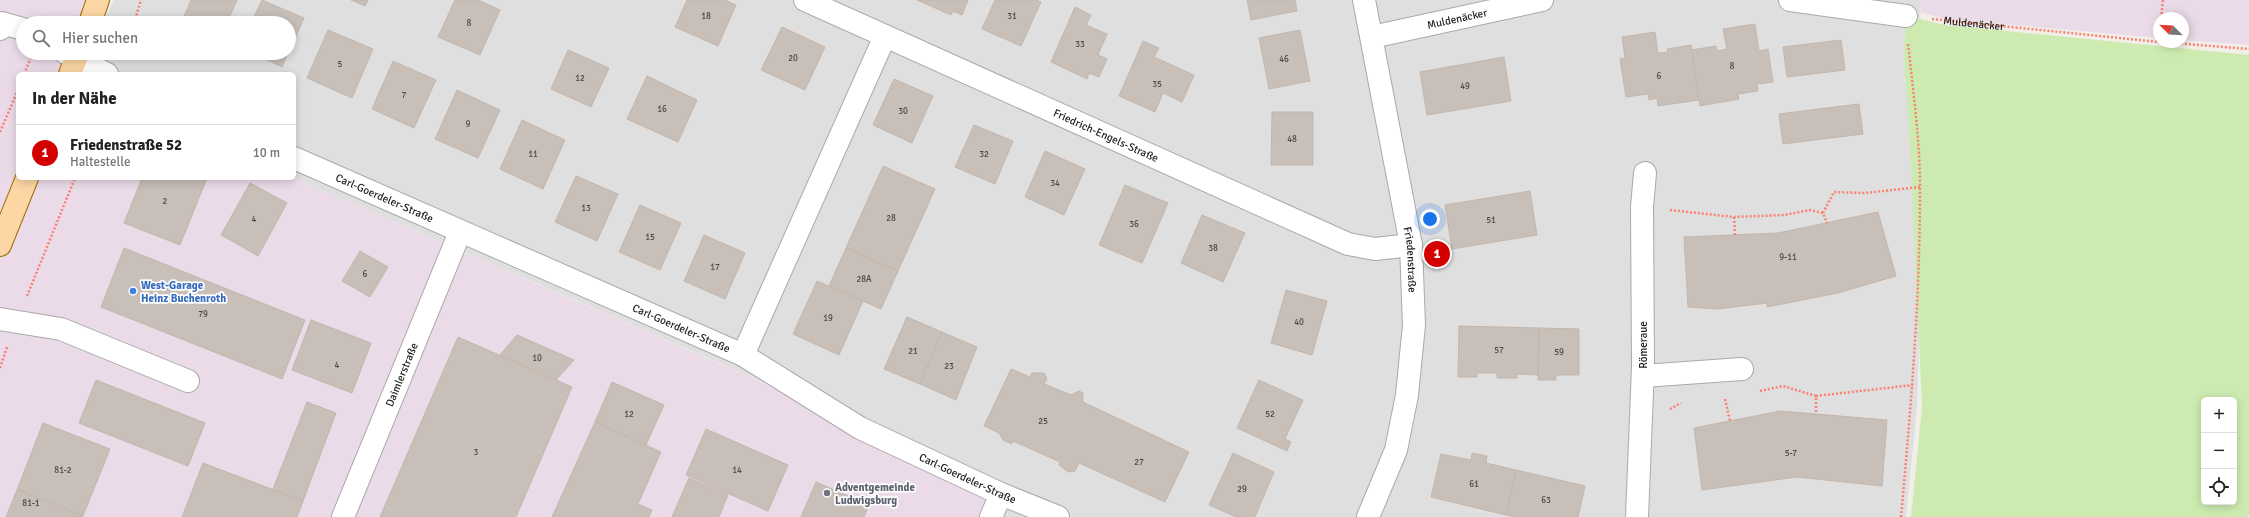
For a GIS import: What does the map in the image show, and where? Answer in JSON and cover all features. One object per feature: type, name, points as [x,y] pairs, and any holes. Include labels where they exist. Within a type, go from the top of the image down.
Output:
[{"type":"main road","points":[[92,16],[98,0]]},
{"type":"main road","points":[[0,245],[26,180]]},
{"type":"street","name":"Friedrich-Engels-Straße","points":[[806,0],[1348,244],[1375,249],[1411,245]]},
{"type":"street","name":"Friedenstraße","points":[[1364,0],[1411,245],[1414,325],[1407,395],[1396,450],[1368,517]]},
{"type":"street","name":"Muldenäcker","points":[[1372,37],[1542,0]]},
{"type":"street","points":[[1790,0],[1906,16]]},
{"type":"street","points":[[0,29],[2,23],[16,27]]},
{"type":"street","points":[[743,355],[884,36]]},
{"type":"street","points":[[72,60],[102,72]]},
{"type":"street","name":"Carl-Goerdeler-Straße","points":[[296,159],[743,355],[860,428],[1001,494],[1058,517]]},
{"type":"street","name":"Römeraue","points":[[1637,517],[1642,376],[1642,207],[1645,173]]},
{"type":"street","name":"Daimlerstraße","points":[[343,517],[460,232]]},
{"type":"street","points":[[9,320],[61,329],[188,381]]},
{"type":"street","points":[[1642,376],[1742,369]]},
{"type":"street","points":[[991,517],[1001,494]]},
{"type":"path","points":[[136,16],[141,0]]},
{"type":"path","points":[[2162,12],[2163,0]]},
{"type":"path","points":[[1901,517],[1913,385],[1920,187],[1917,127],[1906,16]]},
{"type":"path","name":"Muldenäcker","points":[[1906,16],[2153,41]]},
{"type":"path","name":"Muldenäcker","points":[[2189,44],[2249,49]]},
{"type":"path","points":[[25,72],[30,60]]},
{"type":"path","points":[[0,132],[16,96]]},
{"type":"path","points":[[0,368],[9,320],[74,180]]},
{"type":"path","points":[[1827,223],[1823,213],[1834,192],[1865,193],[1920,187]]},
{"type":"path","points":[[1642,207],[1734,217],[1784,215],[1810,210],[1823,213]]},
{"type":"path","points":[[1734,217],[1735,235]]},
{"type":"path","points":[[1816,396],[1913,385]]},
{"type":"path","points":[[1725,399],[1730,421]]},
{"type":"shaded area","points":[[0,0],[105,0],[99,16],[16,16],[16,60],[84,60],[80,72],[16,72],[16,180],[296,179],[1009,490],[996,517],[0,517]]},
{"type":"shaded area","points":[[114,0],[1920,0],[1925,160],[1917,407],[1906,517],[996,517],[1009,489],[296,179],[296,72],[81,72],[87,60],[296,60],[296,16],[106,16]]},
{"type":"shaded area","points":[[1920,0],[2249,0],[2249,45],[2189,40],[2189,12],[2153,12],[2153,37],[1946,19],[1921,13]]},
{"type":"green space","points":[[1906,16],[1945,25],[2153,46],[2153,48],[2178,48],[2249,55],[2249,514],[2247,517],[1911,517],[1922,407],[1911,164],[1904,55]]},
{"type":"building","points":[[191,0],[237,0],[230,16],[184,16]]},
{"type":"building","points":[[262,0],[304,18],[296,36],[296,16],[254,16]]},
{"type":"building","points":[[351,0],[368,0],[365,6]]},
{"type":"building","points":[[455,0],[478,0],[500,10],[480,55],[438,37]]},
{"type":"building","points":[[687,0],[725,0],[736,5],[718,46],[675,27]]},
{"type":"building","points":[[917,0],[968,0],[962,15],[953,11],[951,15]]},
{"type":"building","points":[[995,0],[1036,0],[1041,2],[1021,46],[982,29]]},
{"type":"building","points":[[1247,0],[1295,0],[1297,11],[1251,20]]},
{"type":"building","points":[[1075,7],[1091,15],[1086,25],[1107,34],[1098,55],[1107,59],[1099,77],[1089,73],[1087,79],[1051,62]]},
{"type":"building","points":[[1755,24],[1759,51],[1768,49],[1773,82],[1757,84],[1758,91],[1738,94],[1739,99],[1700,106],[1691,50],[1716,46],[1717,51],[1727,49],[1723,29]]},
{"type":"building","points":[[782,27],[825,47],[805,90],[761,70]]},
{"type":"building","points":[[328,30],[373,49],[352,98],[307,78]]},
{"type":"building","points":[[1300,30],[1310,81],[1269,89],[1259,38]]},
{"type":"building","points":[[1655,32],[1658,53],[1668,52],[1667,49],[1691,45],[1699,100],[1658,106],[1657,98],[1649,100],[1648,94],[1626,97],[1620,59],[1625,58],[1622,37]]},
{"type":"building","points":[[1841,40],[1845,70],[1787,77],[1783,47]]},
{"type":"building","points":[[1143,41],[1159,48],[1154,57],[1194,75],[1182,102],[1163,93],[1155,112],[1119,96]]},
{"type":"building","points":[[568,50],[609,68],[591,107],[551,89]]},
{"type":"building","points":[[1504,57],[1511,101],[1427,115],[1420,72]]},
{"type":"building","points":[[267,60],[285,60],[282,67]]},
{"type":"building","points":[[393,61],[436,80],[414,128],[372,109]]},
{"type":"building","points":[[647,76],[697,100],[678,142],[627,119]]},
{"type":"building","points":[[894,79],[933,96],[912,143],[873,125]]},
{"type":"building","points":[[457,90],[500,110],[478,158],[435,139]]},
{"type":"building","points":[[1859,104],[1863,134],[1783,144],[1779,114]]},
{"type":"building","points":[[1272,112],[1313,112],[1313,165],[1271,165]]},
{"type":"building","points":[[522,120],[565,140],[543,189],[500,169]]},
{"type":"building","points":[[974,125],[1013,141],[995,184],[955,167]]},
{"type":"building","points":[[1045,151],[1085,169],[1064,215],[1025,197]]},
{"type":"building","points":[[883,166],[935,189],[898,271],[846,248]]},
{"type":"building","points":[[576,176],[618,194],[597,241],[555,222]]},
{"type":"building","points":[[141,180],[206,180],[180,245],[124,223]]},
{"type":"building","points":[[250,183],[287,203],[258,256],[221,235]]},
{"type":"building","points":[[1125,185],[1168,203],[1142,263],[1099,245]]},
{"type":"building","points":[[1530,191],[1537,235],[1452,249],[1445,205]]},
{"type":"building","points":[[640,205],[681,223],[660,270],[619,252]]},
{"type":"building","points":[[1878,212],[1896,276],[1838,293],[1767,307],[1767,303],[1717,309],[1688,307],[1684,237],[1778,233]]},
{"type":"building","points":[[1202,215],[1245,233],[1223,282],[1181,263]]},
{"type":"building","points":[[704,235],[745,253],[725,299],[684,281]]},
{"type":"building","points":[[124,248],[305,320],[282,379],[101,307]]},
{"type":"building","points":[[846,248],[898,271],[881,309],[829,286]]},
{"type":"building","points":[[360,251],[388,267],[370,297],[342,281]]},
{"type":"building","points":[[817,281],[863,301],[839,355],[793,334]]},
{"type":"building","points":[[1286,290],[1327,301],[1312,355],[1271,343]]},
{"type":"building","points":[[907,317],[942,332],[920,384],[884,369]]},
{"type":"building","points":[[311,320],[371,343],[352,393],[292,370]]},
{"type":"building","points":[[1459,326],[1539,328],[1538,375],[1517,374],[1517,378],[1497,378],[1497,373],[1477,373],[1477,377],[1458,377]]},
{"type":"building","points":[[1539,328],[1579,329],[1579,375],[1556,375],[1556,380],[1538,380]]},
{"type":"building","points":[[942,332],[977,347],[956,400],[920,384]]},
{"type":"building","points":[[517,335],[574,360],[556,380],[499,356]]},
{"type":"building","points":[[458,337],[572,387],[516,517],[380,517]]},
{"type":"building","points":[[1011,369],[1030,377],[1032,373],[1044,373],[1047,379],[1044,384],[1071,395],[1079,391],[1083,393],[1083,402],[1189,452],[1165,502],[1079,463],[1075,471],[1068,472],[1059,465],[1060,462],[1013,441],[1012,444],[1003,440],[999,433],[984,426]]},
{"type":"building","points":[[96,380],[205,423],[188,466],[79,423]]},
{"type":"building","points":[[1259,380],[1303,400],[1285,439],[1291,442],[1287,451],[1237,428]]},
{"type":"building","points":[[612,382],[664,405],[646,445],[595,422]]},
{"type":"building","points":[[307,402],[336,413],[303,501],[273,489]]},
{"type":"building","points":[[1780,411],[1887,420],[1882,486],[1797,477],[1702,490],[1694,428]]},
{"type":"building","points":[[595,422],[661,452],[638,504],[652,510],[649,517],[552,517]]},
{"type":"building","points":[[43,423],[110,449],[83,516],[17,490]]},
{"type":"building","points":[[706,429],[788,465],[768,511],[686,475]]},
{"type":"building","points":[[1233,453],[1274,472],[1255,517],[1236,517],[1209,505]]},
{"type":"building","points":[[1472,453],[1487,456],[1486,463],[1516,470],[1506,515],[1431,497],[1441,454],[1471,460]]},
{"type":"building","points":[[203,463],[303,501],[297,517],[182,517]]},
{"type":"building","points":[[1516,470],[1585,486],[1578,517],[1516,517],[1506,515]]},
{"type":"building","points":[[689,478],[728,495],[719,517],[672,517]]},
{"type":"building","name":"Adventgemeinde Ludwigsburg","points":[[816,482],[869,505],[864,517],[801,517]]},
{"type":"building","points":[[17,490],[83,516],[6,517]]},
{"type":"place","name":"Friedenstraße 52","points":[[1437,254]]},
{"type":"place","name":"West-Garage Heinz Buchenroth","points":[[133,291]]},
{"type":"place","name":"Adventgemeinde Ludwigsburg","points":[[827,493]]}]
